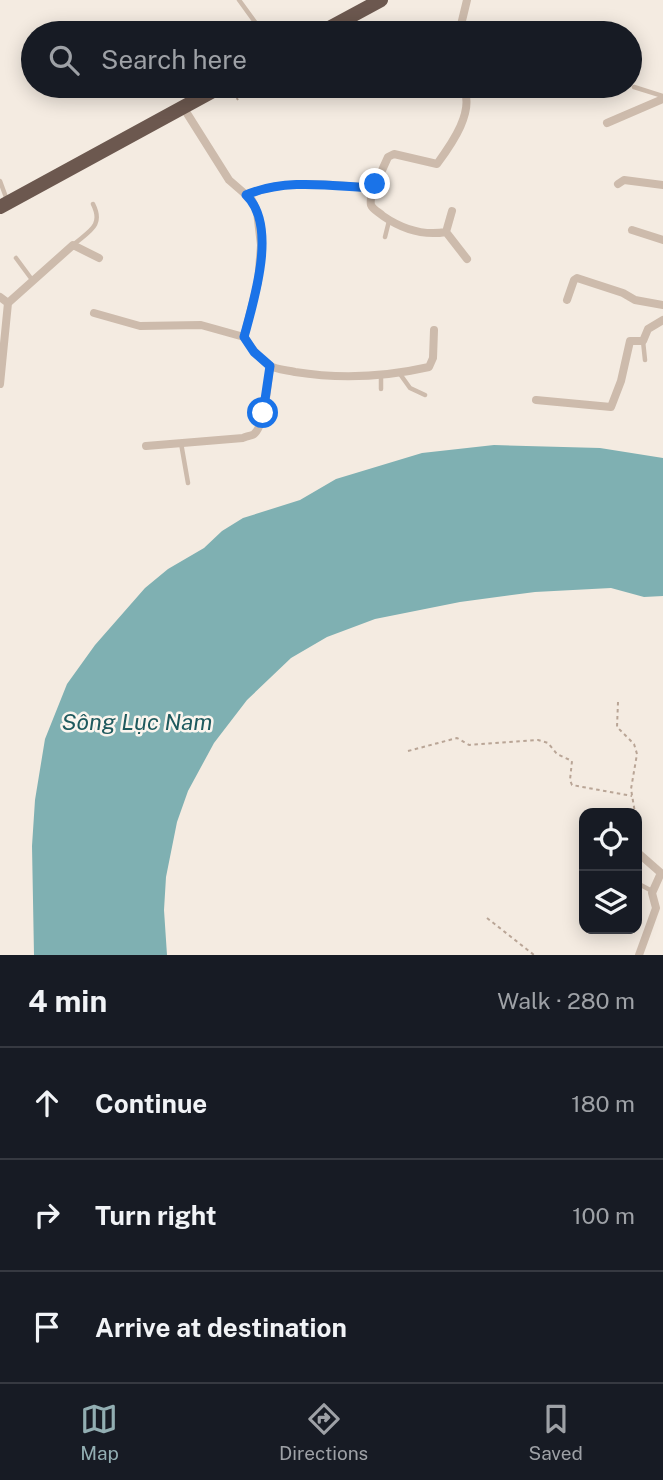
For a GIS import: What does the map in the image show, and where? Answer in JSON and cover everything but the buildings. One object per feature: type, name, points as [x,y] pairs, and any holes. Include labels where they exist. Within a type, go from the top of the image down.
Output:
[{"type":"highway","points":[[342,21],[381,0]]},
{"type":"highway","points":[[4,205],[24,190],[200,98]]},
{"type":"street","points":[[462,21],[467,0]]},
{"type":"street","points":[[607,123],[663,97]]},
{"type":"street","points":[[446,232],[405,229],[371,205],[374,188],[391,155],[434,164],[438,162],[453,143],[467,98]]},
{"type":"street","points":[[183,107],[229,180],[252,200],[257,212],[258,282],[244,337]]},
{"type":"street","points":[[618,184],[624,180],[663,186]]},
{"type":"street","points":[[246,195],[263,188],[288,185],[374,188]]},
{"type":"street","points":[[446,232],[452,211]]},
{"type":"street","points":[[632,230],[663,240]]},
{"type":"street","points":[[446,232],[467,259]]},
{"type":"street","points":[[0,384],[2,334],[8,303],[73,246],[99,258]]},
{"type":"street","points":[[567,300],[577,278],[624,293],[635,300],[663,305]]},
{"type":"street","points":[[0,297],[8,303]]},
{"type":"street","points":[[94,313],[141,326],[201,325],[244,337],[254,352],[270,366],[323,375],[381,375],[429,367],[433,358],[434,330]]},
{"type":"street","points":[[536,400],[611,407],[621,381],[630,341],[643,341],[648,329],[663,320]]},
{"type":"street","points":[[146,446],[243,438],[254,434],[263,413],[270,366]]},
{"type":"street","points":[[639,955],[656,908],[652,891],[660,871],[642,856]]},
{"type":"lane","points":[[239,0],[254,21]]},
{"type":"lane","points":[[642,90],[663,97]]},
{"type":"lane","points":[[0,181],[4,205]]},
{"type":"lane","points":[[73,246],[97,223],[98,215],[93,205]]},
{"type":"lane","points":[[385,237],[389,220]]},
{"type":"lane","points":[[16,258],[33,281]]},
{"type":"lane","points":[[643,341],[645,359]]},
{"type":"lane","points":[[399,372],[410,388],[425,395]]},
{"type":"lane","points":[[381,375],[381,389]]},
{"type":"lane","points":[[181,442],[188,482]]},
{"type":"lane","points":[[642,886],[652,891]]},
{"type":"path","points":[[618,702],[617,727],[635,744],[637,754],[632,796],[634,808]]},
{"type":"path","points":[[408,751],[457,738],[469,745],[538,740],[548,743],[557,754],[572,761],[572,785],[632,796]]},
{"type":"path","points":[[487,918],[534,955]]},
{"type":"water","name":"Sông Lục Nam","points":[[494,445],[600,448],[663,458],[663,596],[644,597],[611,588],[535,592],[460,602],[375,619],[327,637],[291,658],[247,700],[214,743],[188,791],[177,822],[166,877],[164,910],[167,955],[34,955],[32,846],[35,800],[45,739],[67,684],[95,645],[145,588],[243,518],[300,500],[336,479],[422,453]]},
{"type":"route","points":[[263,413],[270,366],[254,352],[244,337],[258,282],[261,245],[257,212],[252,200],[246,195],[263,188],[288,185],[374,188],[375,184]]}]
